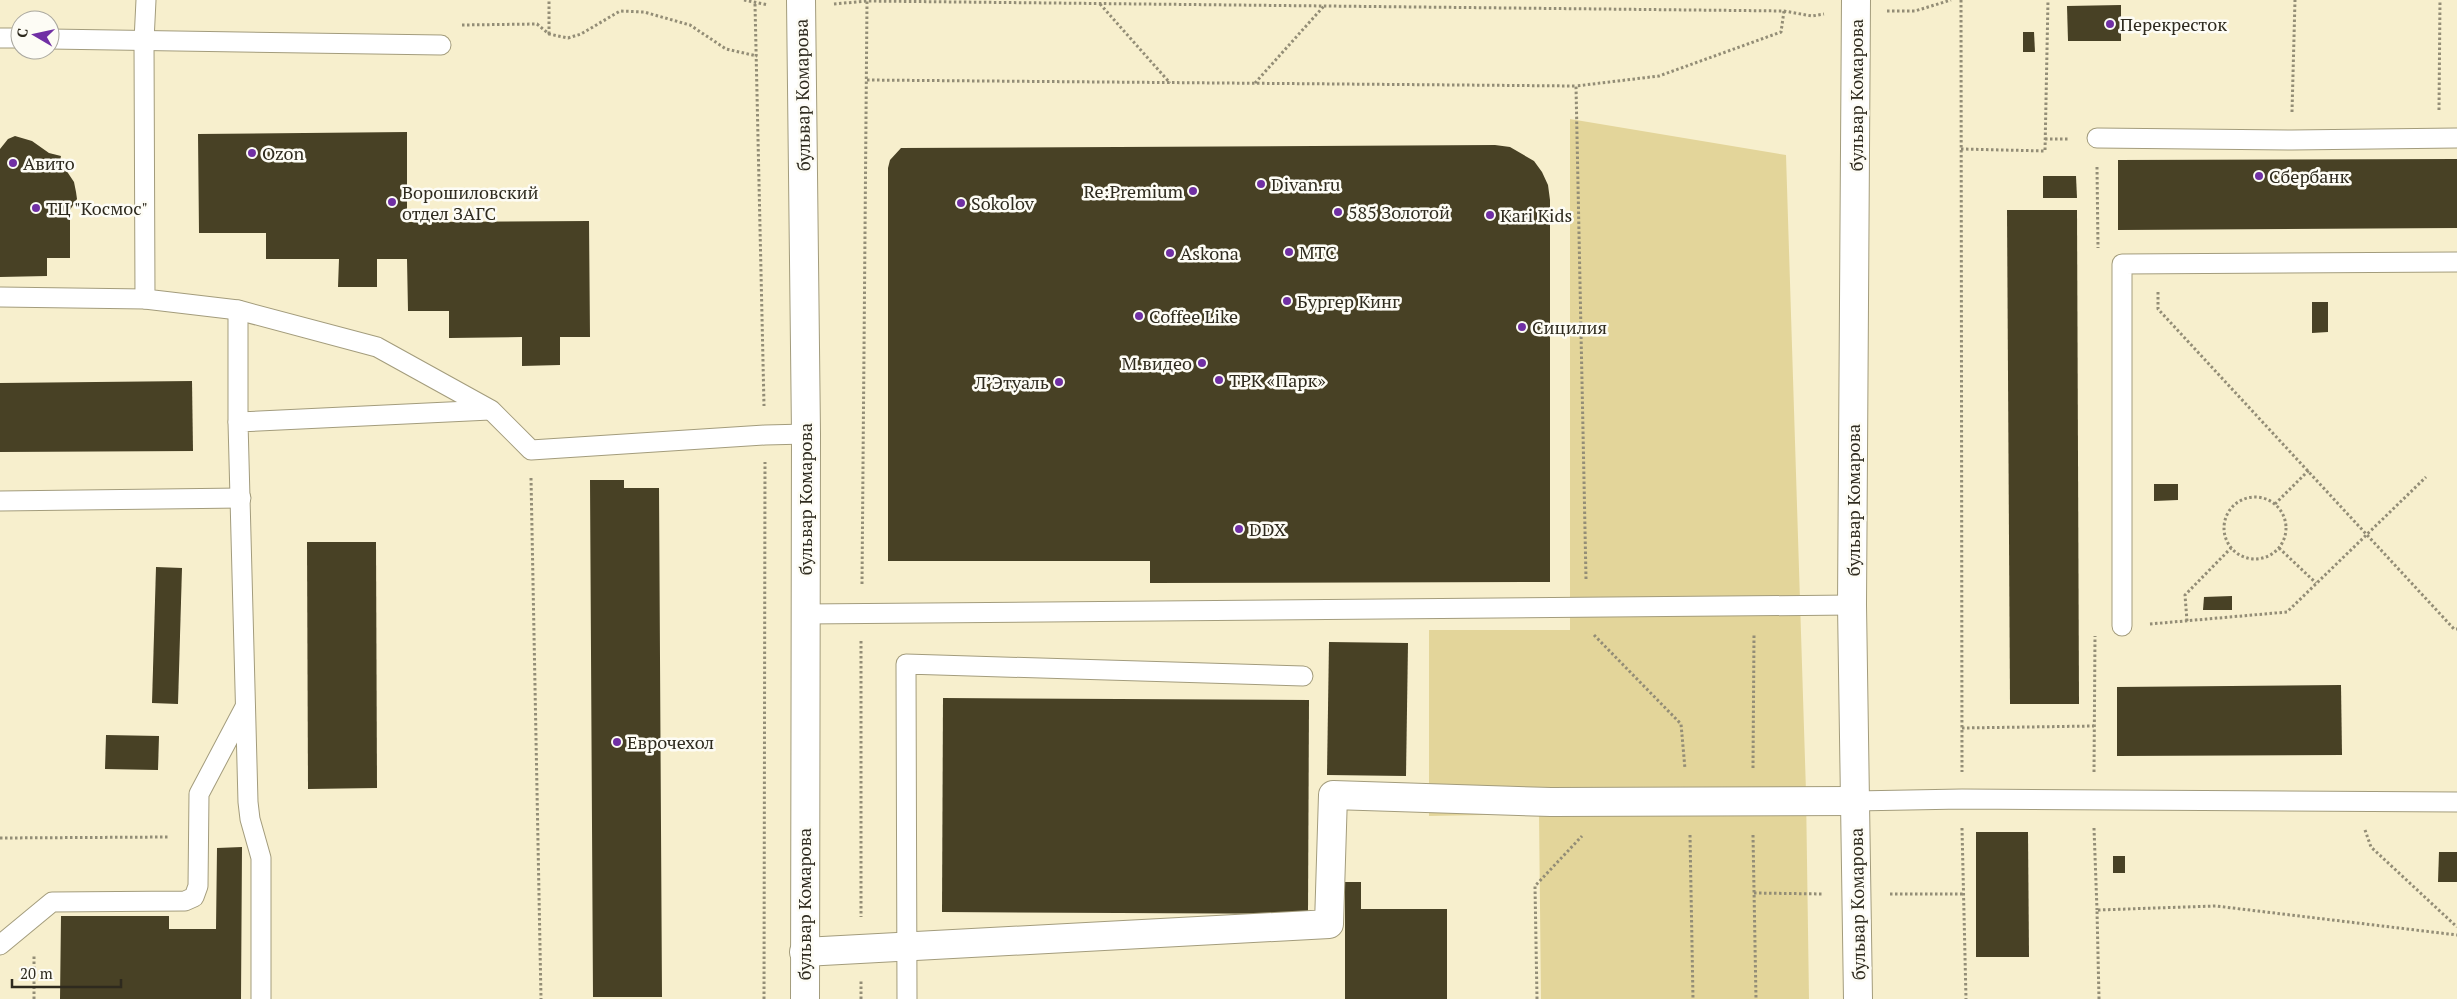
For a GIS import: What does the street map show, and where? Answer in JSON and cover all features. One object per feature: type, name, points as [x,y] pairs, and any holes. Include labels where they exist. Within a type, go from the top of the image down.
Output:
[{"type":"street","name":"бульвар Комарова","points":[[801,0],[806,434],[805,999]]},
{"type":"street","name":"бульвар Комарова","points":[[1856,0],[1852,605],[1858,999]]},
{"type":"street","points":[[804,952],[1329,924],[1333,795],[1600,802],[1855,801]]},
{"type":"lane","points":[[145,299],[144,41],[146,0]]},
{"type":"lane","points":[[60,39],[441,45]]},
{"type":"lane","points":[[2097,138],[2292,140],[2457,138]]},
{"type":"lane","points":[[2122,626],[2122,264],[2457,262]]},
{"type":"lane","points":[[0,297],[145,299],[238,310],[377,347],[491,410],[531,450],[806,434]]},
{"type":"lane","points":[[238,310],[238,422],[248,802],[250,819],[262,858],[261,999]]},
{"type":"lane","points":[[238,422],[491,410]]},
{"type":"lane","points":[[0,501],[241,498]]},
{"type":"lane","points":[[805,614],[1852,605]]},
{"type":"lane","points":[[907,999],[906,664],[1303,676]]},
{"type":"lane","points":[[0,945],[52,902],[185,901],[194,897],[198,886],[197,837],[199,794],[245,706]]},
{"type":"lane","points":[[1855,801],[1962,799],[2093,802],[2457,802]]},
{"type":"path","points":[[549,0],[549,34]]},
{"type":"path","points":[[744,0],[755,4],[765,435],[764,999]]},
{"type":"path","points":[[861,999],[861,613],[867,0],[1784,11],[1812,16]]},
{"type":"path","points":[[1961,0],[1962,799],[1966,999]]},
{"type":"path","points":[[1961,149],[2045,150],[2048,0]]},
{"type":"path","points":[[2292,140],[2295,0]]},
{"type":"path","points":[[2438,138],[2440,0]]},
{"type":"path","points":[[1100,3],[1170,83]]},
{"type":"path","points":[[1254,84],[1324,6]]},
{"type":"path","points":[[441,45],[442,25],[537,24],[549,34],[568,38],[581,34],[620,11],[644,12],[690,25],[726,49],[757,56]]},
{"type":"path","points":[[867,80],[1576,86],[1659,76],[1781,32],[1784,11]]},
{"type":"path","points":[[1576,86],[1586,608],[1584,624],[1681,724],[1689,802],[1693,999]]},
{"type":"path","points":[[2097,138],[2098,265],[2122,264]]},
{"type":"path","points":[[2157,264],[2158,310],[2368,533],[2454,629],[2457,629]]},
{"type":"path","points":[[531,450],[541,999]]},
{"type":"path","points":[[2275,504],[2309,470]]},
{"type":"path","points":[[2099,999],[2093,802],[2095,626],[2122,626],[2287,612],[2426,476]]},
{"type":"path","points":[[2261,497],[2275,504],[2284,516],[2286,532],[2279,548],[2268,556],[2255,559],[2241,556],[2231,548],[2225,534],[2225,519],[2233,506],[2246,498],[2261,497]]},
{"type":"path","points":[[2188,621],[2186,594],[2231,548]]},
{"type":"path","points":[[2279,548],[2316,583]]},
{"type":"path","points":[[1962,728],[2094,726]]},
{"type":"path","points":[[1537,999],[1535,886],[1600,817],[1600,802]]},
{"type":"path","points":[[2354,802],[2371,847],[2457,927]]},
{"type":"path","points":[[0,838],[197,837]]},
{"type":"path","points":[[2097,910],[2216,906],[2457,935]]},
{"type":"shaded area","points":[[1570,119],[1786,155],[1806,792],[1809,999],[1541,999],[1539,814],[1429,816],[1429,630],[1570,630]]},
{"type":"building","points":[[2121,5],[2121,41],[2068,41],[2067,6]]},
{"type":"building","points":[[2023,32],[2034,32],[2035,52],[2023,52]]},
{"type":"building","points":[[407,132],[407,222],[589,221],[590,337],[560,337],[560,365],[522,366],[522,337],[449,338],[449,311],[408,311],[407,259],[377,259],[377,287],[338,287],[339,259],[266,259],[266,233],[199,233],[198,134]]},
{"type":"building","name":"ТЦ \"Космос\"","points":[[15,136],[32,141],[49,153],[61,156],[60,161],[74,182],[77,199],[70,210],[70,258],[47,258],[47,276],[0,277],[0,149],[8,139]]},
{"type":"building","name":"ТРК «Парк»","points":[[1495,145],[1510,147],[1534,161],[1548,185],[1550,200],[1550,582],[1150,583],[1150,561],[888,561],[888,168],[890,160],[901,148]]},
{"type":"building","points":[[2457,159],[2457,228],[2118,230],[2118,160]]},
{"type":"building","points":[[2043,176],[2076,176],[2077,198],[2043,198]]},
{"type":"building","points":[[2007,210],[2077,210],[2079,704],[2010,704]]},
{"type":"building","points":[[2312,302],[2328,302],[2328,332],[2312,333]]},
{"type":"building","points":[[192,381],[193,451],[0,452],[0,383]]},
{"type":"building","points":[[590,480],[624,480],[624,488],[659,488],[662,997],[593,997]]},
{"type":"building","points":[[2154,484],[2178,484],[2178,500],[2154,501]]},
{"type":"building","points":[[307,542],[376,542],[377,788],[308,789]]},
{"type":"building","points":[[156,567],[182,568],[178,704],[152,703]]},
{"type":"building","points":[[2232,596],[2232,610],[2203,610],[2204,597]]},
{"type":"building","points":[[1329,642],[1408,643],[1406,776],[1327,775]]},
{"type":"building","points":[[2341,685],[2342,755],[2117,756],[2117,687]]},
{"type":"building","points":[[943,698],[1309,700],[1308,914],[942,912]]},
{"type":"building","points":[[106,735],[159,736],[158,770],[105,769]]},
{"type":"building","points":[[1976,832],[2028,832],[2029,957],[1976,957]]},
{"type":"building","points":[[242,847],[241,999],[60,999],[61,916],[169,916],[169,929],[216,929],[217,848]]},
{"type":"building","points":[[2439,852],[2457,852],[2457,882],[2438,882]]},
{"type":"building","points":[[2113,856],[2125,856],[2125,873],[2113,873]]},
{"type":"building","points":[[1345,882],[1361,882],[1361,909],[1447,909],[1447,999],[1345,999]]},
{"type":"place","name":"Перекресток","points":[[2110,24]]},
{"type":"place","name":"Ozon","points":[[252,153]]},
{"type":"place","name":"Авито","points":[[13,163]]},
{"type":"place","name":"Сбербанк","points":[[2259,176]]},
{"type":"place","name":"Divan.ru","points":[[1261,184]]},
{"type":"place","name":"Re:Premium","points":[[1193,191]]},
{"type":"place","name":"Ворошиловский отдел ЗАГС","points":[[392,202]]},
{"type":"place","name":"Sokolov","points":[[961,203]]},
{"type":"place","name":"ТЦ \"Космос\"","points":[[36,208]]},
{"type":"place","name":"585 Золотой","points":[[1338,212]]},
{"type":"place","name":"Kari Kids","points":[[1490,215]]},
{"type":"place","name":"МТС","points":[[1289,252]]},
{"type":"place","name":"Askona","points":[[1170,253]]},
{"type":"place","name":"Бургер Кинг","points":[[1287,301]]},
{"type":"place","name":"Coffee Like","points":[[1139,316]]},
{"type":"place","name":"Сицилия","points":[[1522,327]]},
{"type":"place","name":"М.видео","points":[[1202,363]]},
{"type":"place","name":"ТРК «Парк»","points":[[1219,380]]},
{"type":"place","name":"Л’Этуаль","points":[[1059,382]]},
{"type":"place","name":"DDX","points":[[1239,529]]},
{"type":"place","name":"Еврочехол","points":[[617,742]]}]
